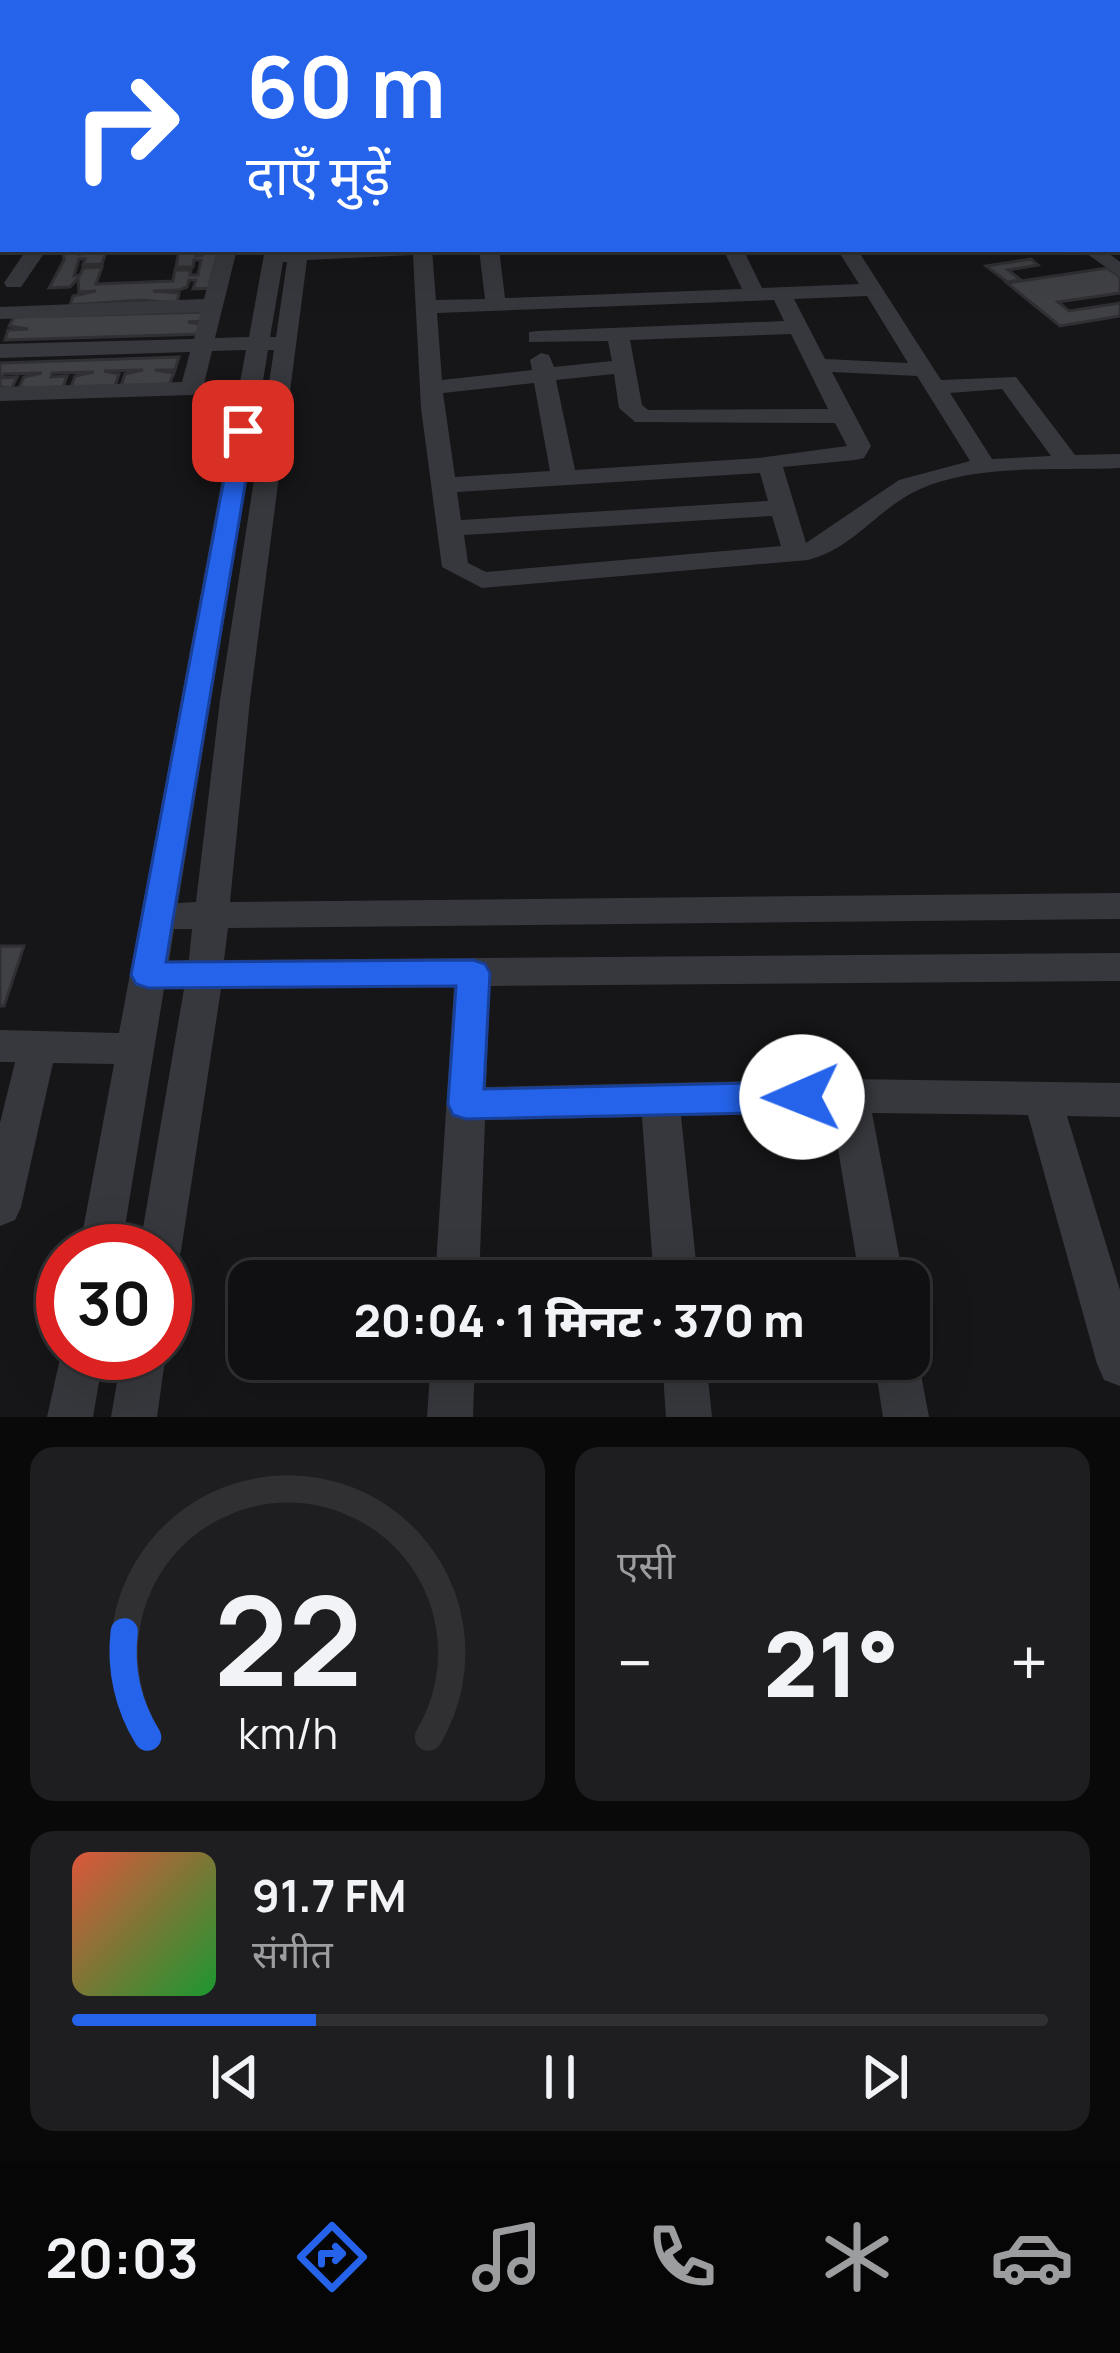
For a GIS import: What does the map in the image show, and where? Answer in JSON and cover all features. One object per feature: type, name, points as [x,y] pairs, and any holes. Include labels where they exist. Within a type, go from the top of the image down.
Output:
[{"type":"street","points":[[14,283],[35,252]]},
{"type":"street","points":[[0,394],[192,388],[226,252]]},
{"type":"street","points":[[105,1224],[158,916],[286,252]]},
{"type":"street","points":[[418,252],[455,567],[482,580],[796,554],[838,541],[904,487],[927,477],[1120,461]]},
{"type":"street","points":[[489,252],[496,304]]},
{"type":"street","points":[[735,252],[755,295]]},
{"type":"street","points":[[849,252],[987,469]]},
{"type":"street","points":[[1094,252],[1120,271]]},
{"type":"street","points":[[425,307],[873,290]]},
{"type":"street","points":[[768,465],[776,459],[855,453],[859,446],[781,294]]},
{"type":"street","points":[[532,303],[564,478]]},
{"type":"street","points":[[0,313],[212,305]]},
{"type":"street","points":[[537,337],[796,327]]},
{"type":"street","points":[[618,334],[635,413],[768,465]]},
{"type":"street","points":[[0,351],[272,343]]},
{"type":"street","points":[[164,1224],[206,974],[272,343]]},
{"type":"street","points":[[816,364],[1008,382],[1069,464]]},
{"type":"street","points":[[431,388],[623,366]]},
{"type":"street","points":[[443,485],[564,478],[704,443],[843,416]]},
{"type":"street","points":[[768,465],[796,554]]},
{"type":"street","points":[[450,528],[781,508]]},
{"type":"street","points":[[158,916],[1120,906]]},
{"type":"street","points":[[148,975],[1120,967]]},
{"type":"street","points":[[458,1260],[473,973]]},
{"type":"street","points":[[0,1207],[19,1046],[135,1048]]},
{"type":"street","points":[[466,1104],[849,1096],[1120,1100]]},
{"type":"street","points":[[849,1096],[878,1260]]},
{"type":"street","points":[[660,1100],[674,1260]]},
{"type":"street","points":[[1042,1100],[1120,1364]]},
{"type":"street","points":[[70,1417],[77,1380]]},
{"type":"street","points":[[134,1417],[140,1380]]},
{"type":"street","points":[[450,1417],[452,1380]]},
{"type":"street","points":[[686,1380],[689,1417]]},
{"type":"street","points":[[900,1380],[906,1417]]},
{"type":"building","points":[[63,252],[106,252],[102,264],[83,265],[85,259],[79,259],[74,276],[83,268],[102,267],[96,284],[173,281],[175,270],[198,275],[201,260],[194,260],[193,267],[176,267],[179,252],[197,252],[196,256],[223,252],[215,288],[193,289],[196,280],[189,280],[179,290],[153,291],[179,293],[177,303],[142,300],[70,305],[73,296],[96,291],[79,292],[78,278],[70,287],[49,288],[64,260]]},
{"type":"building","points":[[1031,259],[1038,265],[1008,270],[1021,280],[1007,282],[986,266]]},
{"type":"building","points":[[1107,268],[1120,277],[1120,293],[1058,302],[1069,311],[1120,303],[1120,316],[1060,326],[1007,283]]},
{"type":"building","points":[[207,312],[205,321],[188,322],[204,325],[203,334],[5,340],[8,330],[28,329],[9,326],[14,317]]},
{"type":"building","points":[[179,357],[175,370],[155,370],[174,373],[169,385],[121,386],[125,374],[143,370],[104,371],[119,374],[115,386],[71,387],[75,376],[94,372],[52,373],[51,377],[67,376],[63,387],[26,388],[19,388],[24,377],[42,373],[4,374],[2,378],[17,377],[12,388],[0,387],[0,363]]},
{"type":"building","points":[[0,946],[24,946],[4,1006],[0,1006]]},
{"type":"route","points":[[243,431],[148,975],[473,973],[466,1104],[802,1097]]}]
